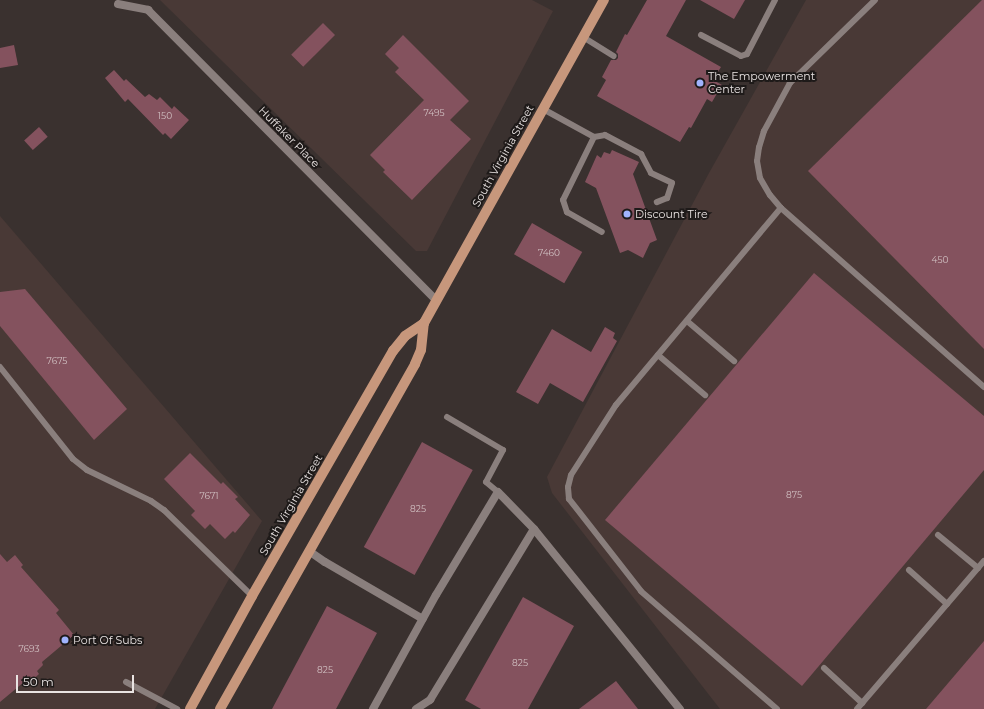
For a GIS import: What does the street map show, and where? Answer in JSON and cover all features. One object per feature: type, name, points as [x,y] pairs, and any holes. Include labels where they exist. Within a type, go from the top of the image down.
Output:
[{"type":"main road","name":"South Virginia Street","points":[[220,709],[415,364],[421,350],[424,323],[604,0]]},
{"type":"main road","name":"South Virginia Street","points":[[190,709],[252,596],[393,351],[405,336],[424,323]]},
{"type":"street","name":"Huffaker Place","points":[[118,4],[148,10],[436,300]]},
{"type":"street","points":[[372,709],[498,492],[534,529],[680,709]]},
{"type":"street","points":[[416,709],[430,700],[534,529]]},
{"type":"street","points":[[309,551],[325,562],[423,619]]},
{"type":"lane","points":[[701,36],[741,56],[747,54],[775,0]]},
{"type":"lane","points":[[875,0],[790,83],[764,132],[757,161],[760,178],[770,195],[781,208],[984,387]]},
{"type":"lane","points":[[583,37],[614,56]]},
{"type":"lane","points":[[543,109],[594,137],[605,135],[641,154],[651,173],[672,183],[667,198],[657,202]]},
{"type":"lane","points":[[594,137],[563,200],[567,212],[602,232]]},
{"type":"lane","points":[[778,709],[641,592],[569,499],[568,487],[571,475],[616,405],[781,208]]},
{"type":"lane","points":[[687,321],[734,361]]},
{"type":"lane","points":[[658,355],[705,395]]},
{"type":"lane","points":[[0,367],[73,459],[87,470],[151,501],[164,510],[252,596]]},
{"type":"lane","points":[[447,417],[503,450],[486,482],[498,492]]},
{"type":"lane","points":[[938,535],[978,568]]},
{"type":"lane","points":[[857,709],[984,561]]},
{"type":"lane","points":[[908,570],[947,604]]},
{"type":"lane","points":[[824,668],[862,703]]},
{"type":"lane","points":[[126,682],[177,709]]},
{"type":"shaded area","points":[[160,0],[532,0],[553,11],[427,251],[416,251]]},
{"type":"shaded area","points":[[806,0],[984,0],[984,709],[720,709],[552,493],[547,477],[709,173]]},
{"type":"shaded area","points":[[0,216],[262,521],[155,709],[0,709]]},
{"type":"building","points":[[647,0],[686,0],[666,36],[721,67],[713,80],[722,85],[712,102],[707,99],[691,128],[689,127],[680,142],[597,96],[606,80],[602,77],[611,60],[616,60],[618,58],[618,54],[616,52],[625,34],[627,35]]},
{"type":"building","points":[[700,0],[745,0],[734,19]]},
{"type":"building","points":[[982,0],[984,0],[984,349],[808,171]]},
{"type":"building","points":[[323,23],[335,35],[303,67],[291,55]]},
{"type":"building","points":[[403,35],[469,101],[450,120],[471,139],[412,200],[383,172],[385,170],[370,155],[424,100],[395,72],[399,68],[385,54]]},
{"type":"building","points":[[14,45],[18,65],[0,68],[0,48]]},
{"type":"building","points":[[114,70],[124,81],[126,79],[145,97],[149,94],[157,100],[160,97],[172,109],[174,106],[189,120],[171,139],[165,133],[163,135],[128,99],[125,102],[105,78]]},
{"type":"building","points":[[39,127],[48,137],[33,150],[24,140]]},
{"type":"building","name":"Discount Tire","points":[[612,150],[639,162],[633,174],[657,240],[650,243],[643,258],[628,250],[620,253],[596,188],[585,182],[597,155],[601,158],[604,152],[610,154]]},
{"type":"building","points":[[532,223],[582,252],[564,283],[514,254]]},
{"type":"building","points":[[814,273],[984,416],[984,470],[802,686],[605,520]]},
{"type":"building","points":[[25,289],[127,409],[94,440],[0,326],[0,292]]},
{"type":"building","points":[[605,327],[615,333],[613,338],[617,341],[583,402],[550,383],[538,404],[516,392],[552,329],[591,352]]},
{"type":"building","points":[[422,442],[473,470],[415,575],[364,547]]},
{"type":"building","points":[[190,453],[221,484],[223,482],[238,497],[235,499],[250,515],[235,533],[233,531],[225,539],[210,524],[205,529],[191,515],[195,511],[164,479]]},
{"type":"building","points":[[0,554],[7,562],[15,555],[23,565],[21,567],[59,610],[56,613],[74,635],[42,662],[43,665],[37,671],[39,674],[27,685],[24,682],[0,702]]},
{"type":"building","points":[[523,597],[574,626],[528,709],[481,709],[465,700]]},
{"type":"building","points":[[327,606],[377,633],[336,709],[272,709]]},
{"type":"building","points":[[984,641],[984,709],[926,709]]},
{"type":"building","points":[[616,681],[638,709],[579,709]]},
{"type":"place","name":"The Empowerment Center","points":[[700,83]]},
{"type":"place","name":"Discount Tire","points":[[627,214]]},
{"type":"place","name":"Port Of Subs","points":[[65,640]]}]
